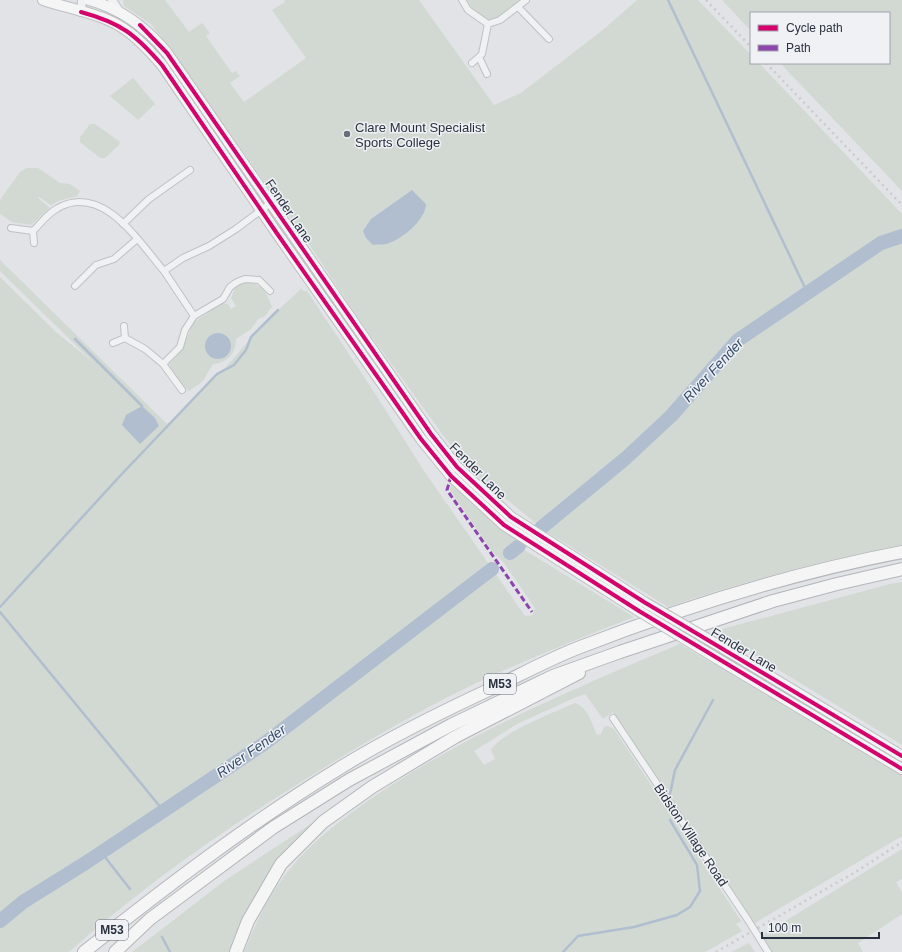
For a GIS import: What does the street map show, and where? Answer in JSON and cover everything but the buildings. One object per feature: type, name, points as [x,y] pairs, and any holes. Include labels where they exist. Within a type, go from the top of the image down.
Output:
[{"type":"highway","name":"M53","points":[[84,952],[140,908],[268,813],[344,765],[442,711],[581,646],[762,586],[839,565],[902,552]]},
{"type":"highway","name":"M53","points":[[115,952],[150,919],[274,827],[349,780],[451,725],[553,676],[620,652],[773,601],[836,584],[902,570]]},
{"type":"highway","name":"M53","points":[[236,952],[248,921],[281,864],[323,822],[372,787],[455,737],[620,652]]},
{"type":"highway","name":"M53","points":[[94,952],[140,908]]},
{"type":"main road","name":"Fender Lane","points":[[43,0],[108,20],[118,25],[150,51],[162,65],[421,439],[450,476],[504,525],[642,607],[723,648],[902,756]]},
{"type":"main road","name":"Fender Lane","points":[[92,0],[114,6],[150,34],[168,54],[272,202],[431,434],[457,467],[511,517],[716,658],[902,769]]},
{"type":"street","points":[[81,12],[82,0]]},
{"type":"street","points":[[81,12],[92,0]]},
{"type":"street","points":[[462,0],[468,10],[488,24]]},
{"type":"street","points":[[488,24],[500,20],[526,0]]},
{"type":"street","points":[[518,7],[549,39]]},
{"type":"street","points":[[472,63],[482,54],[488,24]]},
{"type":"street","points":[[479,57],[487,74]]},
{"type":"street","points":[[123,224],[149,199],[190,170]]},
{"type":"street","points":[[33,231],[57,208],[78,202],[103,208],[123,224],[164,272],[194,316]]},
{"type":"street","points":[[164,272],[183,258],[209,246],[272,202]]},
{"type":"street","points":[[11,228],[33,231]]},
{"type":"street","points":[[33,231],[34,243]]},
{"type":"street","points":[[75,286],[96,265],[114,259],[136,240]]},
{"type":"street","points":[[163,364],[180,347],[185,330],[194,316],[223,299],[230,288],[245,279],[259,280],[270,291]]},
{"type":"street","points":[[124,326],[125,338]]},
{"type":"street","points":[[125,338],[145,349],[163,364],[182,390]]},
{"type":"street","points":[[113,343],[125,338]]},
{"type":"street","name":"Bidston Village Road","points":[[613,718],[768,952]]},
{"type":"shaded area","points":[[123,0],[165,0],[189,32],[202,23],[210,33],[206,36],[232,73],[236,71],[240,76],[230,83],[244,102],[306,58],[272,10],[285,2],[284,0],[419,0],[494,105],[521,93],[604,29],[637,0],[698,0],[750,54],[750,64],[760,64],[902,214],[902,234],[873,243],[753,327],[726,351],[658,425],[615,463],[538,525],[475,473],[446,439],[358,318],[305,238],[151,24],[124,6]]},
{"type":"shaded area","points":[[467,0],[517,0],[519,2],[497,18],[486,20],[474,10]]},
{"type":"shaded area","points":[[722,0],[902,0],[902,191],[781,64],[890,64],[890,12],[750,12],[750,30]]},
{"type":"shaded area","points":[[148,39],[168,62],[224,142],[229,156],[161,58],[146,40]]},
{"type":"shaded area","points":[[133,78],[155,104],[138,120],[110,96]]},
{"type":"shaded area","points":[[90,124],[95,124],[120,142],[119,145],[105,158],[100,158],[80,142],[80,137]]},
{"type":"shaded area","points":[[27,168],[38,168],[60,183],[70,184],[80,191],[77,196],[58,201],[51,205],[39,197],[38,198],[50,208],[31,225],[12,222],[0,214],[0,200],[20,172]]},
{"type":"shaded area","points":[[282,226],[323,287],[322,288],[278,228]]},
{"type":"shaded area","points":[[902,239],[902,545],[784,572],[668,607],[542,529],[646,446],[742,343],[882,244]]},
{"type":"shaded area","points":[[0,260],[167,424],[227,366],[264,323],[302,288],[303,291],[307,291],[424,471],[525,616],[533,615],[535,608],[504,563],[491,550],[450,490],[451,484],[479,510],[516,539],[513,543],[634,617],[487,678],[431,706],[361,745],[226,830],[162,876],[69,952],[0,952],[0,921],[26,901],[231,769],[394,648],[492,571],[490,567],[303,712],[232,763],[74,869],[24,900],[0,919],[0,277],[57,333],[94,363],[0,271]]},
{"type":"shaded area","points":[[250,282],[262,289],[272,307],[264,317],[259,318],[251,329],[236,339],[236,344],[230,357],[222,362],[213,364],[203,381],[189,391],[174,375],[169,365],[183,348],[193,323],[223,303],[228,304],[231,309],[236,306],[231,298],[234,291],[233,289],[237,285]]},
{"type":"shaded area","points":[[902,582],[902,745],[715,631],[890,584]]},
{"type":"shaded area","points":[[680,644],[902,776],[902,836],[753,924],[613,712],[603,719],[585,694],[517,724],[474,751],[484,765],[495,759],[491,750],[506,736],[530,723],[575,703],[579,705],[589,716],[597,735],[601,734],[604,727],[608,726],[614,729],[741,921],[736,924],[742,931],[705,952],[244,952],[253,930],[275,889],[289,870],[319,839],[366,802],[414,771],[487,730],[602,677]]},
{"type":"shaded area","points":[[314,822],[264,882],[244,915],[229,952],[132,952],[227,879]]},
{"type":"shaded area","points":[[902,849],[902,879],[896,882],[902,892],[902,914],[858,943],[863,952],[771,952],[761,936]]},
{"type":"shaded area","points":[[749,943],[755,952],[731,952]]},
{"type":"water","points":[[412,190],[426,204],[422,217],[411,229],[398,239],[386,244],[373,245],[366,238],[363,231],[371,219]]},
{"type":"water","points":[[218,333],[227,337],[231,346],[227,355],[218,359],[209,355],[205,346],[209,337]]},
{"type":"water","points":[[142,406],[155,418],[159,426],[140,444],[122,425],[126,415]]},
{"type":"waterway","points":[[668,0],[807,292]]},
{"type":"waterway","name":"River Fender","points":[[541,528],[626,458],[671,416],[738,340],[881,243],[902,236]]},
{"type":"waterway","points":[[0,607],[120,476],[217,374],[234,365],[246,350],[251,337],[278,310]]},
{"type":"waterway","points":[[75,339],[142,406]]},
{"type":"waterway","name":"River Fender","points":[[510,553],[519,546]]},
{"type":"waterway","name":"River Fender","points":[[0,921],[23,902],[87,862],[265,743],[492,569]]},
{"type":"waterway","points":[[0,612],[162,809]]},
{"type":"waterway","points":[[670,794],[675,770],[713,700]]},
{"type":"waterway","points":[[563,952],[578,936],[634,927],[677,915],[690,907],[700,891],[697,865],[670,820]]},
{"type":"waterway","points":[[101,852],[130,889]]},
{"type":"waterway","points":[[162,937],[170,952]]},
{"type":"railway","points":[[706,0],[750,46]]},
{"type":"railway","points":[[767,64],[902,205]]},
{"type":"railway","points":[[716,952],[854,873],[902,842]]},
{"type":"marked path","points":[[451,476],[447,490],[532,612]]},
{"type":"cycle path","points":[[81,12],[117,25],[144,45],[162,65],[276,232],[421,439],[451,476],[504,525],[639,611],[902,769]]},
{"type":"cycle path","points":[[140,25],[167,53],[431,434],[457,467],[511,517],[644,602],[902,756]]},
{"type":"place","name":"Clare Mount Specialist Sports College","points":[[347,134]]}]
